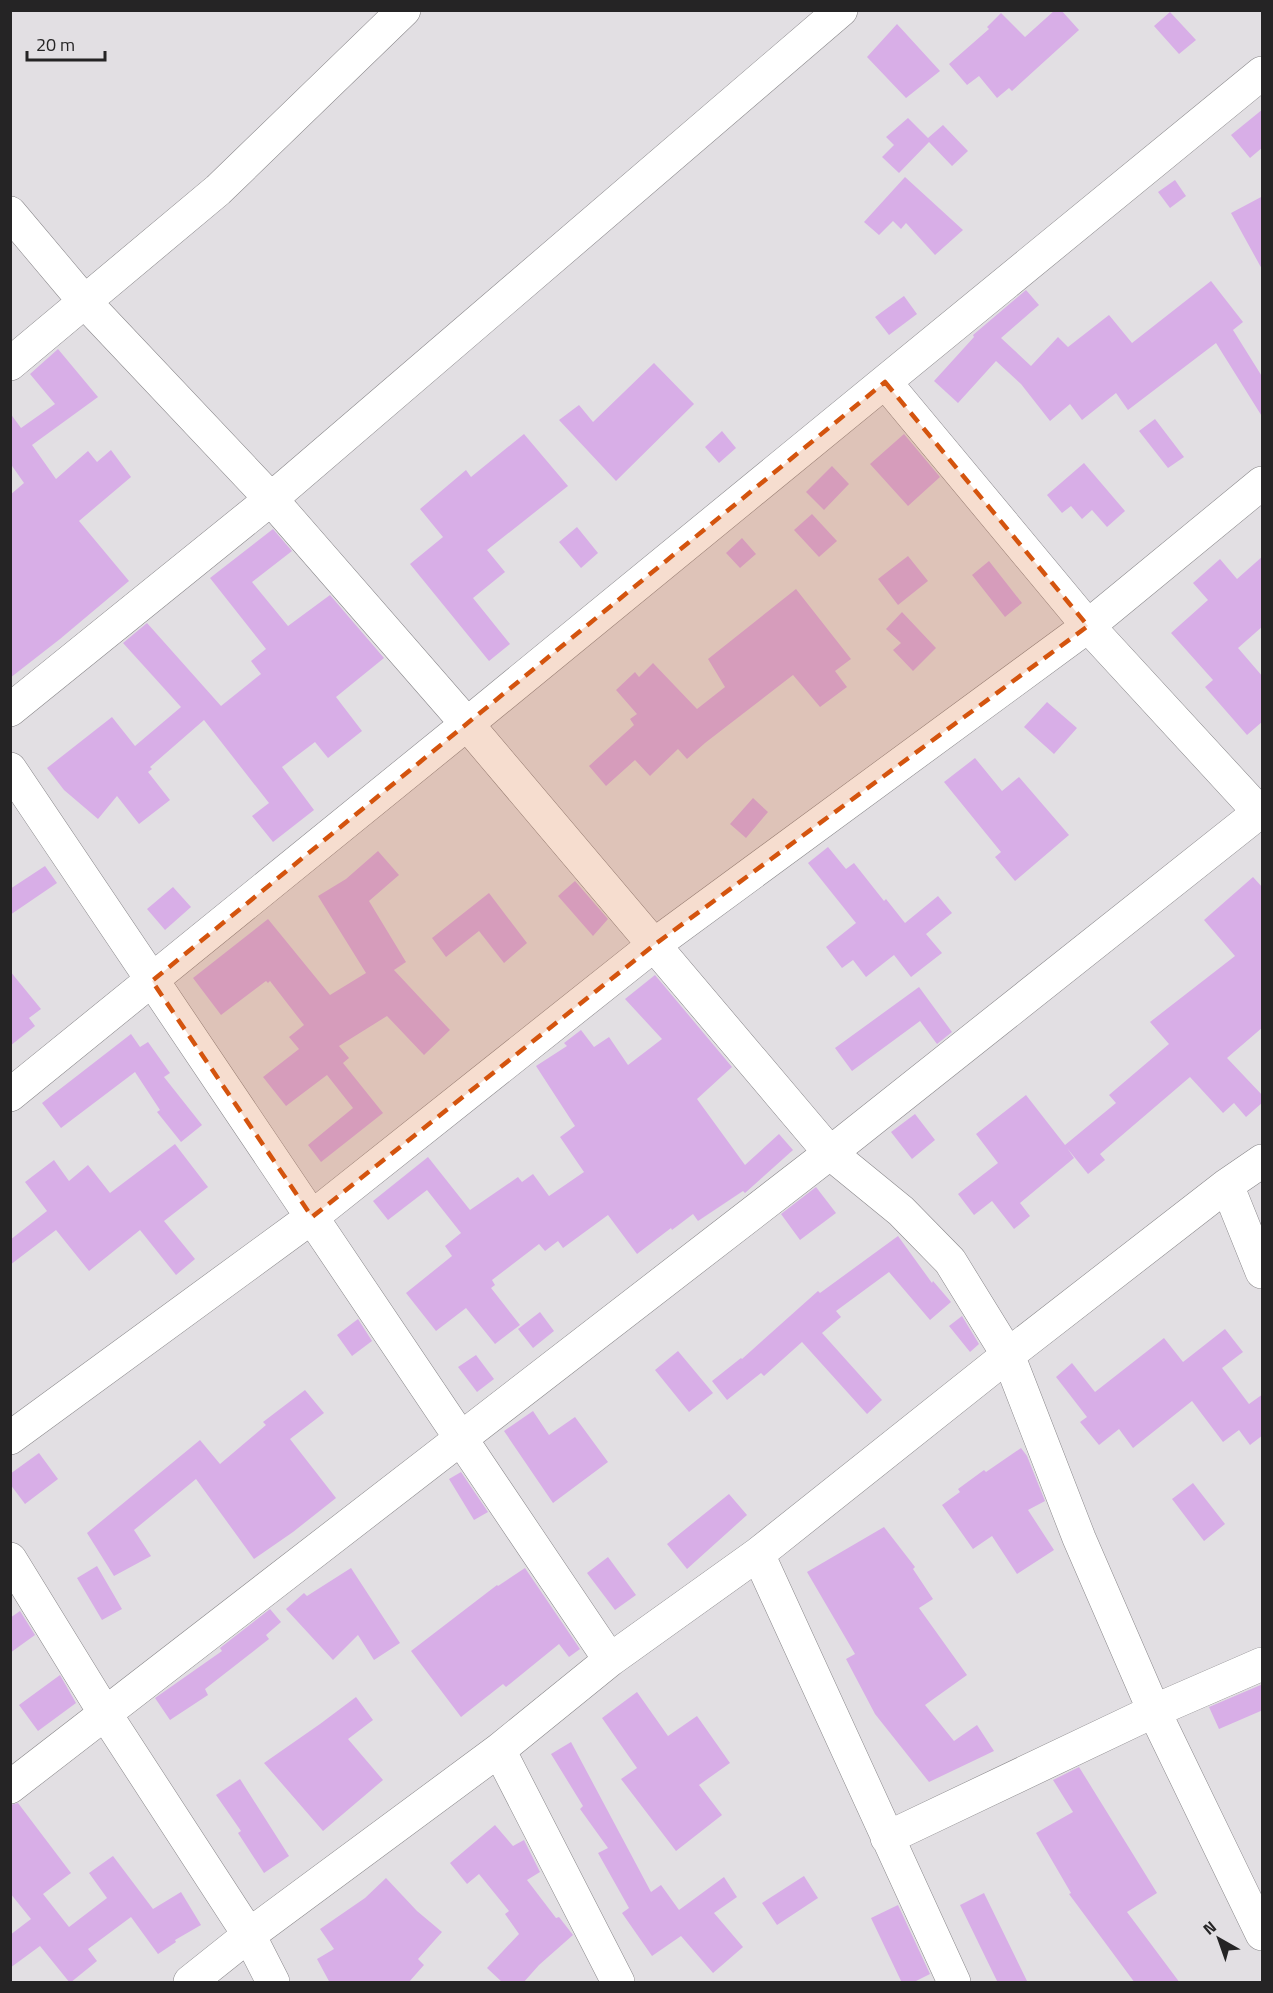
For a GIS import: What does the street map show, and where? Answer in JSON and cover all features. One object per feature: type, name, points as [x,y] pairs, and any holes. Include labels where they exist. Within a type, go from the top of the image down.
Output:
[{"type":"street","points":[[10,364],[218,190],[404,10]]},
{"type":"street","points":[[10,710],[271,499],[841,10]]},
{"type":"street","points":[[10,1095],[1263,73]]},
{"type":"street","points":[[10,213],[84,301],[271,499],[467,724],[830,1153],[901,1211],[950,1262],[1008,1355],[1079,1538],[1154,1712],[1263,1934]]},
{"type":"street","points":[[10,1787],[830,1153],[1262,812],[1088,626],[885,382]]},
{"type":"street","points":[[10,1438],[312,1217],[654,945],[1088,626],[1263,483]]},
{"type":"street","points":[[10,769],[610,1660]]},
{"type":"street","points":[[190,1983],[249,1935],[499,1750],[610,1660],[758,1554],[1008,1355],[1227,1185],[1263,1161]]},
{"type":"street","points":[[1227,1185],[1263,1272]]},
{"type":"street","points":[[758,1554],[954,1983]]},
{"type":"street","points":[[10,1559],[106,1715],[249,1935],[273,1983]]},
{"type":"street","points":[[887,1838],[1154,1712],[1263,1664]]},
{"type":"street","points":[[499,1750],[618,1983]]},
{"type":"highlighted area","points":[[885,382],[1088,626],[654,945],[312,1217],[152,981]]},
{"type":"building","points":[[1055,10],[1061,10],[1079,30],[1012,91],[1009,88],[997,98],[979,76],[967,85],[949,64],[989,29],[987,27],[1001,13],[1025,37]]},
{"type":"building","points":[[1170,12],[1196,40],[1179,54],[1154,26]]},
{"type":"building","points":[[897,24],[940,71],[906,98],[867,57]]},
{"type":"building","points":[[1263,109],[1263,147],[1250,158],[1231,135]]},
{"type":"building","points":[[908,118],[928,138],[943,125],[968,151],[952,166],[929,142],[899,173],[882,157],[894,145],[886,137]]},
{"type":"building","points":[[905,177],[963,230],[935,255],[906,223],[901,229],[893,221],[879,235],[864,222]]},
{"type":"building","points":[[1175,180],[1186,196],[1170,208],[1158,192]]},
{"type":"building","points":[[1263,196],[1263,271],[1231,213]]},
{"type":"building","points":[[1211,281],[1243,322],[1233,330],[1263,378],[1263,418],[1216,343],[1128,410],[1116,393],[1082,420],[1070,404],[1050,421],[1021,384],[996,361],[958,403],[934,381],[974,337],[973,335],[1026,290],[1039,305],[1001,338],[1031,366],[1058,337],[1068,347],[1109,315],[1132,343]]},
{"type":"building","points":[[904,296],[917,314],[889,335],[875,317]]},
{"type":"building","points":[[58,349],[98,397],[32,445],[56,479],[88,451],[97,462],[111,450],[131,477],[79,521],[129,581],[10,678],[10,495],[24,483],[10,463],[10,413],[21,428],[55,404],[30,374]]},
{"type":"building","points":[[654,363],[694,404],[616,481],[559,420],[579,405],[593,422]]},
{"type":"building","points":[[1155,419],[1184,457],[1168,468],[1139,431]]},
{"type":"building","points":[[722,431],[736,448],[719,463],[705,447]]},
{"type":"building","points":[[524,434],[568,486],[487,550],[505,572],[473,598],[510,644],[489,661],[410,564],[443,537],[420,509],[466,470],[471,477]]},
{"type":"building","points":[[904,434],[940,477],[908,506],[870,464]]},
{"type":"building","points":[[1084,463],[1125,511],[1107,527],[1092,510],[1082,519],[1071,506],[1062,513],[1047,495]]},
{"type":"building","points":[[832,466],[849,484],[824,510],[806,492]]},
{"type":"building","points":[[812,514],[837,541],[819,557],[794,530]]},
{"type":"building","points":[[577,527],[598,553],[581,568],[559,542]]},
{"type":"building","points":[[273,529],[292,551],[252,582],[288,626],[330,595],[384,658],[336,697],[362,731],[328,758],[315,742],[282,767],[314,810],[273,842],[252,816],[269,803],[204,720],[150,767],[152,769],[148,772],[170,800],[139,824],[117,796],[98,819],[64,790],[47,768],[112,717],[135,746],[181,707],[123,643],[147,623],[221,706],[261,674],[251,661],[266,649],[210,578]]},
{"type":"building","points":[[742,538],[756,554],[740,568],[726,553]]},
{"type":"building","points":[[908,556],[928,581],[898,605],[878,579]]},
{"type":"building","points":[[1263,556],[1263,626],[1238,648],[1263,677],[1263,721],[1247,735],[1205,687],[1213,680],[1171,633],[1208,600],[1193,583],[1220,559],[1237,579]]},
{"type":"building","points":[[989,561],[1022,603],[1005,617],[972,575]]},
{"type":"building","points":[[796,589],[851,659],[835,671],[847,687],[820,707],[793,675],[687,759],[678,749],[650,776],[635,760],[606,786],[589,766],[634,725],[630,719],[637,714],[616,690],[635,672],[639,677],[653,663],[697,709],[725,687],[708,659]]},
{"type":"building","points":[[902,612],[936,648],[913,671],[893,650],[901,643],[886,629]]},
{"type":"building","points":[[1047,702],[1077,728],[1054,754],[1024,727]]},
{"type":"building","points":[[975,758],[1002,791],[1019,777],[1069,835],[1015,881],[995,857],[1001,852],[944,782]]},
{"type":"building","points":[[753,798],[768,812],[746,838],[730,824]]},
{"type":"building","points":[[828,847],[846,869],[854,863],[905,923],[938,896],[952,913],[926,934],[942,953],[911,977],[894,955],[866,977],[853,960],[842,968],[826,947],[856,923],[808,863]]},
{"type":"building","points":[[378,851],[399,875],[369,901],[406,962],[394,970],[450,1030],[424,1055],[387,1016],[339,1046],[349,1058],[343,1063],[383,1113],[321,1162],[308,1145],[353,1108],[327,1075],[286,1106],[263,1077],[299,1049],[289,1037],[304,1025],[270,981],[268,983],[266,981],[221,1015],[193,978],[268,919],[330,995],[366,973],[318,896],[346,879]]},
{"type":"building","points":[[45,866],[57,883],[10,915],[10,889]]},
{"type":"building","points":[[1253,877],[1263,888],[1263,1027],[1227,1058],[1263,1096],[1263,1102],[1246,1117],[1234,1103],[1223,1113],[1190,1077],[1100,1154],[1105,1160],[1088,1174],[1067,1148],[1074,1158],[1020,1203],[1030,1216],[1014,1229],[992,1201],[974,1215],[958,1194],[998,1163],[976,1134],[1026,1095],[1065,1145],[1116,1103],[1109,1095],[1169,1044],[1150,1022],[1235,956],[1204,920]]},
{"type":"building","points":[[575,881],[608,919],[593,936],[558,896]]},
{"type":"building","points":[[173,887],[191,907],[165,930],[147,909]]},
{"type":"building","points":[[489,893],[527,943],[504,963],[479,931],[446,957],[432,938]]},
{"type":"building","points":[[10,971],[41,1009],[29,1018],[35,1026],[10,1046]]},
{"type":"building","points":[[655,975],[732,1067],[697,1099],[745,1165],[779,1134],[793,1150],[745,1193],[743,1191],[698,1221],[693,1214],[637,1254],[608,1215],[563,1248],[558,1241],[545,1251],[539,1244],[492,1280],[495,1285],[491,1288],[520,1325],[495,1344],[466,1308],[436,1331],[406,1293],[452,1256],[445,1246],[461,1233],[427,1190],[388,1220],[373,1201],[428,1157],[470,1210],[518,1177],[522,1182],[533,1174],[549,1196],[584,1172],[560,1137],[575,1126],[536,1066],[567,1046],[564,1043],[581,1030],[594,1047],[609,1037],[628,1065],[662,1039],[625,999]]},
{"type":"building","points":[[919,987],[952,1032],[937,1044],[920,1021],[852,1071],[835,1048]]},
{"type":"building","points":[[131,1034],[140,1047],[148,1042],[170,1073],[164,1077],[202,1125],[181,1142],[157,1112],[160,1110],[135,1072],[61,1128],[42,1103]]},
{"type":"building","points":[[915,1114],[935,1140],[912,1159],[891,1132]]},
{"type":"building","points":[[175,1144],[208,1187],[164,1221],[195,1259],[176,1275],[140,1230],[89,1271],[56,1230],[10,1265],[10,1240],[47,1211],[25,1182],[54,1160],[69,1181],[88,1165],[110,1193]]},
{"type":"building","points":[[816,1187],[836,1213],[800,1240],[781,1214]]},
{"type":"building","points":[[898,1236],[932,1283],[933,1281],[951,1302],[930,1320],[889,1272],[836,1311],[841,1317],[822,1333],[882,1400],[867,1414],[802,1342],[764,1376],[761,1373],[727,1400],[712,1381],[742,1359],[818,1291],[820,1293]]},
{"type":"building","points":[[540,1312],[554,1331],[533,1348],[518,1329]]},
{"type":"building","points":[[962,1316],[979,1344],[970,1352],[949,1326]]},
{"type":"building","points":[[358,1319],[372,1341],[352,1356],[337,1335]]},
{"type":"building","points":[[1225,1329],[1243,1352],[1222,1368],[1249,1404],[1263,1394],[1263,1435],[1250,1445],[1239,1430],[1223,1442],[1192,1401],[1133,1448],[1119,1429],[1099,1445],[1080,1422],[1087,1417],[1056,1377],[1072,1363],[1095,1392],[1164,1338],[1183,1362]]},
{"type":"building","points":[[678,1351],[713,1393],[689,1412],[655,1370]]},
{"type":"building","points":[[476,1355],[494,1379],[477,1392],[458,1367]]},
{"type":"building","points":[[305,1390],[324,1413],[290,1439],[336,1498],[254,1559],[196,1479],[134,1530],[151,1556],[114,1576],[87,1533],[200,1440],[220,1464],[266,1425],[263,1422]]},
{"type":"building","points":[[533,1411],[549,1435],[575,1417],[608,1462],[553,1503],[504,1431]]},
{"type":"building","points":[[1021,1448],[1027,1456],[1045,1501],[1028,1510],[1054,1550],[1017,1574],[992,1536],[973,1549],[942,1505],[960,1492],[958,1489],[984,1470],[986,1472]]},
{"type":"building","points":[[39,1453],[58,1479],[25,1504],[10,1484],[10,1474]]},
{"type":"building","points":[[461,1472],[488,1512],[474,1520],[449,1479]]},
{"type":"building","points":[[1193,1483],[1225,1524],[1204,1541],[1172,1499]]},
{"type":"building","points":[[729,1494],[747,1515],[687,1569],[667,1544]]},
{"type":"building","points":[[884,1527],[915,1567],[913,1569],[933,1599],[919,1608],[967,1675],[925,1705],[954,1741],[977,1725],[994,1751],[929,1782],[875,1714],[846,1659],[855,1654],[807,1572]]},
{"type":"building","points":[[608,1557],[636,1595],[615,1610],[587,1573]]},
{"type":"building","points":[[97,1566],[122,1609],[102,1620],[77,1578]]},
{"type":"building","points":[[351,1568],[400,1643],[374,1660],[358,1635],[333,1660],[286,1609],[304,1593],[307,1596]]},
{"type":"building","points":[[525,1568],[580,1649],[569,1657],[559,1644],[506,1687],[503,1684],[461,1717],[411,1651],[497,1585]]},
{"type":"building","points":[[270,1609],[281,1622],[266,1635],[269,1639],[205,1689],[208,1695],[170,1720],[155,1698],[222,1651],[220,1648]]},
{"type":"building","points":[[20,1611],[35,1635],[10,1653],[10,1618]]},
{"type":"building","points":[[60,1675],[76,1703],[38,1731],[19,1705]]},
{"type":"building","points":[[1263,1684],[1263,1710],[1219,1729],[1209,1707]]},
{"type":"building","points":[[637,1692],[668,1736],[697,1716],[730,1763],[699,1785],[722,1815],[676,1851],[621,1779],[637,1768],[602,1718]]},
{"type":"building","points":[[356,1697],[373,1720],[348,1739],[383,1780],[323,1831],[264,1763]]},
{"type":"building","points":[[571,1742],[651,1892],[661,1885],[679,1910],[724,1877],[737,1897],[714,1913],[743,1947],[713,1973],[681,1936],[652,1956],[622,1913],[629,1908],[598,1853],[608,1848],[580,1809],[583,1806],[551,1754]]},
{"type":"building","points":[[1079,1767],[1157,1893],[1127,1912],[1180,1983],[1135,1983],[1069,1894],[1071,1893],[1036,1833],[1073,1812],[1053,1780]]},
{"type":"building","points":[[240,1779],[289,1856],[264,1873],[238,1833],[241,1831],[216,1795]]},
{"type":"building","points":[[18,1803],[71,1873],[43,1894],[69,1927],[107,1898],[89,1873],[113,1856],[153,1909],[181,1892],[201,1925],[175,1940],[176,1942],[158,1954],[131,1917],[88,1949],[97,1961],[70,1983],[40,1946],[10,1968],[10,1935],[31,1919],[10,1893],[10,1805]]},
{"type":"building","points":[[495,1825],[513,1846],[524,1840],[540,1872],[527,1880],[556,1918],[559,1917],[573,1935],[539,1965],[523,1983],[503,1983],[487,1968],[519,1934],[505,1914],[509,1911],[479,1874],[467,1884],[450,1863]]},
{"type":"building","points":[[804,1876],[818,1898],[777,1925],[762,1903]]},
{"type":"building","points":[[386,1878],[417,1911],[442,1932],[418,1959],[424,1965],[408,1983],[330,1983],[317,1959],[334,1949],[320,1929],[365,1898]]},
{"type":"building","points":[[984,1893],[1028,1983],[998,1983],[960,1905]]},
{"type":"building","points":[[898,1905],[930,1974],[912,1983],[902,1983],[871,1918]]}]
